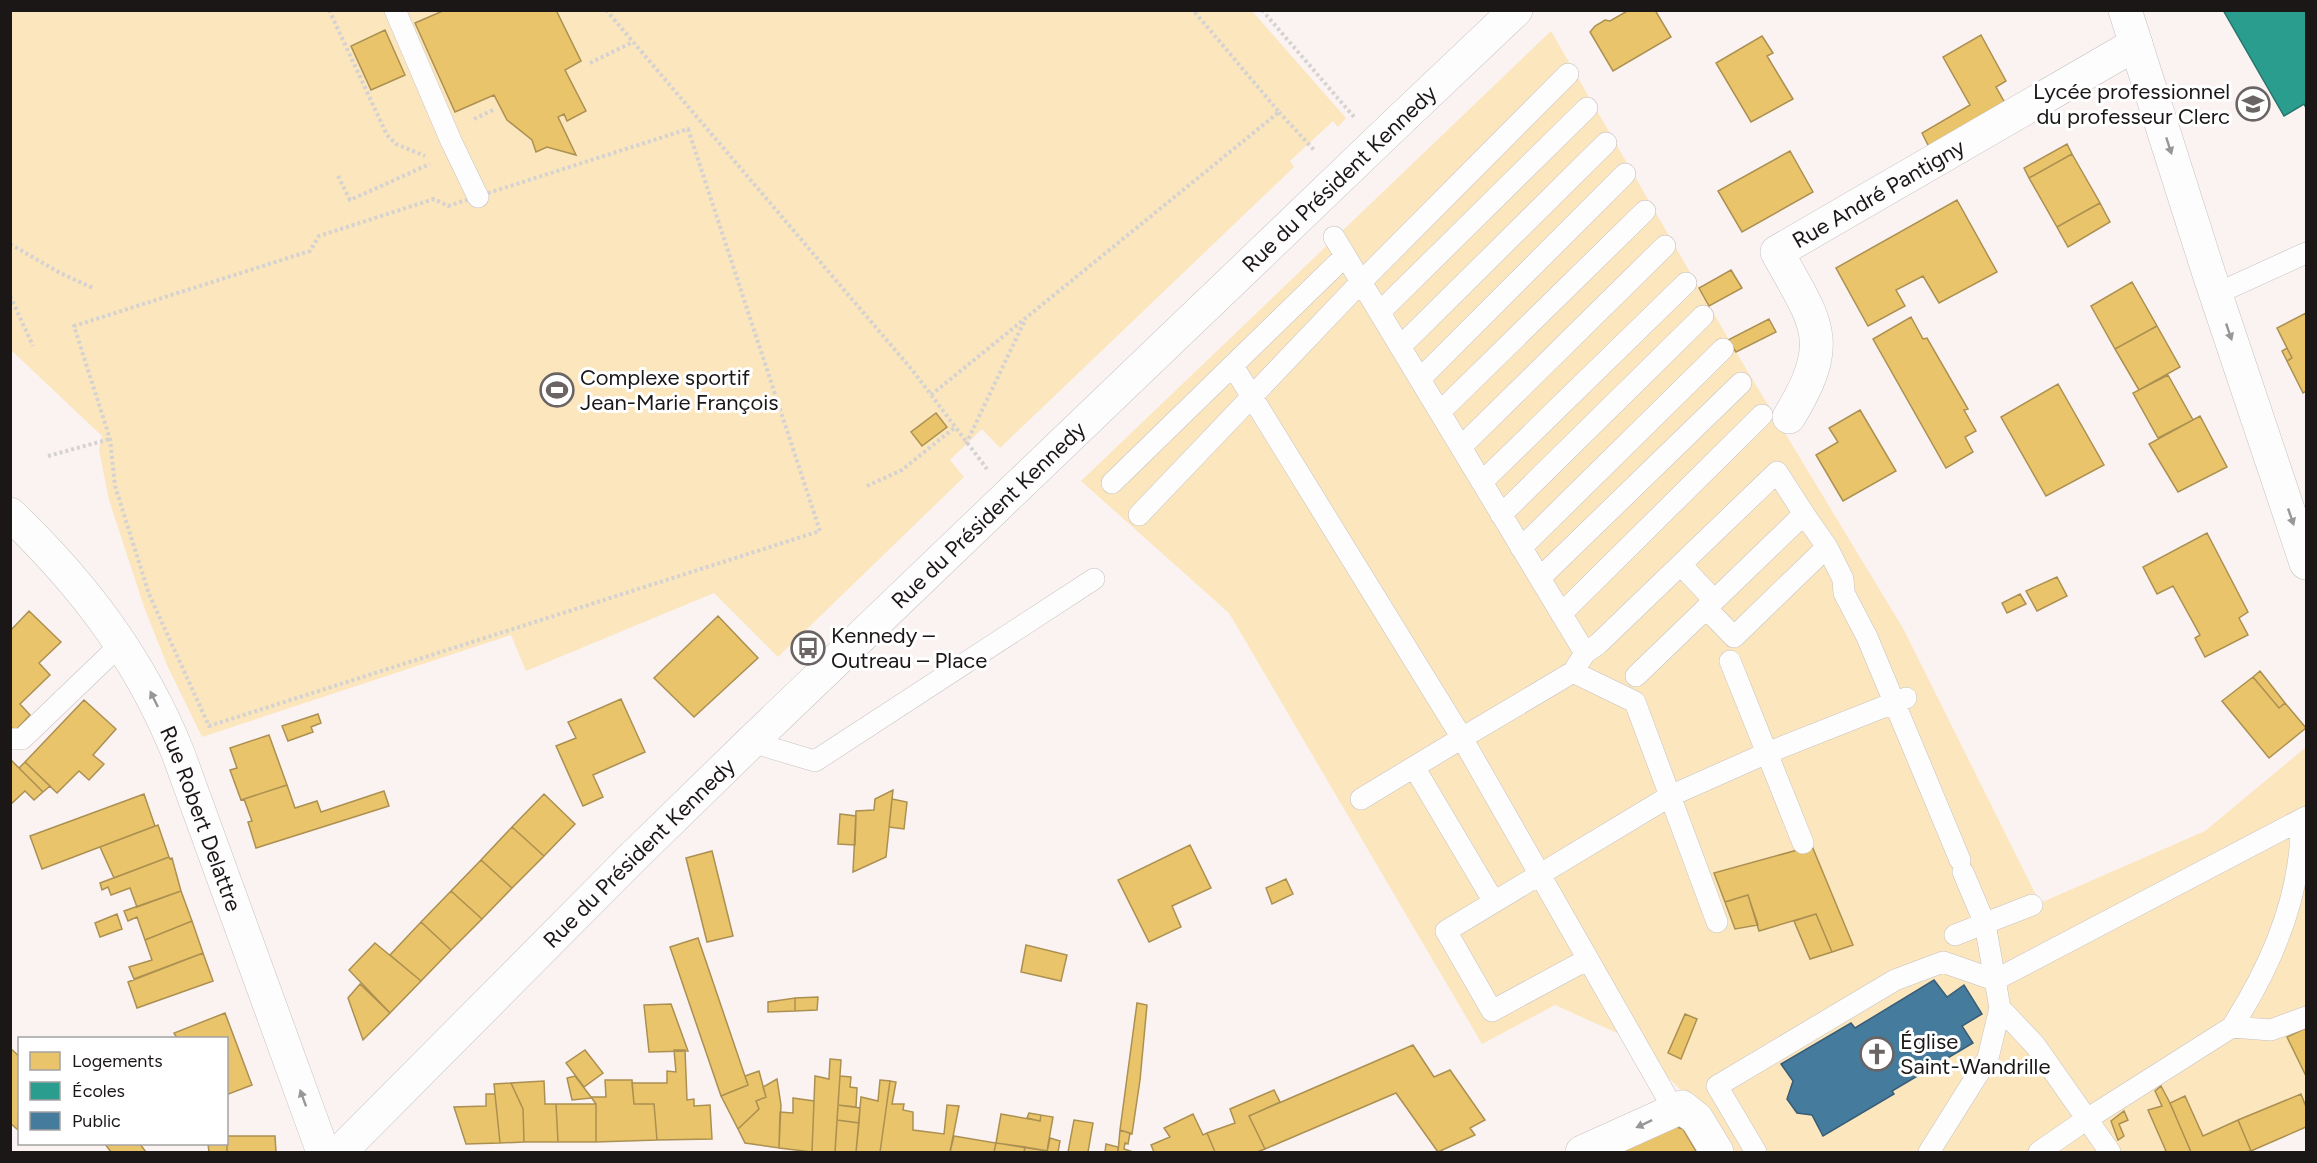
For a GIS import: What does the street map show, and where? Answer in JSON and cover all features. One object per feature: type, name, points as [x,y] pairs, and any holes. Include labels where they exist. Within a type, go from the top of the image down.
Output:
[{"type":"street","name":"Rue du Président Kennedy","points":[[340,1152],[632,858],[751,742],[1392,126],[1516,10]]},
{"type":"street","points":[[2125,10],[2216,294],[2307,563]]},
{"type":"street","name":"Rue André Pantigny","points":[[1776,416],[1805,390],[1816,362],[1818,344],[1810,312],[1777,252],[2136,44]]},
{"type":"street","name":"Rue Robert Delattre","points":[[13,522],[73,578],[121,644],[152,695],[178,753],[323,1152]]},
{"type":"street","points":[[1582,1152],[1682,1107],[1697,1119],[1717,1152]]},
{"type":"lane","points":[[395,10],[451,141],[478,196]]},
{"type":"lane","points":[[1138,515],[1361,282],[1568,74]]},
{"type":"lane","points":[[1380,312],[1587,108]]},
{"type":"lane","points":[[1400,347],[1606,143]]},
{"type":"lane","points":[[1420,379],[1625,174]]},
{"type":"lane","points":[[1440,412],[1646,211]]},
{"type":"lane","points":[[1334,237],[1585,653]]},
{"type":"lane","points":[[1461,447],[1665,246]]},
{"type":"lane","points":[[2216,294],[2307,253]]},
{"type":"lane","points":[[1112,483],[1345,256]]},
{"type":"lane","points":[[1482,482],[1686,283]]},
{"type":"lane","points":[[1501,515],[1703,315]]},
{"type":"lane","points":[[1521,548],[1723,349]]},
{"type":"lane","points":[[1233,366],[1462,738],[1674,1110]]},
{"type":"lane","points":[[1540,578],[1741,383]]},
{"type":"lane","points":[[1561,614],[1776,416]]},
{"type":"lane","points":[[1361,799],[1573,672],[1585,653],[1598,644],[1778,472],[1827,547],[1843,579],[1844,593],[1900,700],[1985,924],[2000,1008],[1988,1058],[1929,1152]]},
{"type":"lane","points":[[1636,676],[1804,514]]},
{"type":"lane","points":[[1681,565],[1734,637],[1827,547]]},
{"type":"lane","points":[[751,742],[815,761],[1094,579]]},
{"type":"lane","points":[[10,739],[22,739],[121,644]]},
{"type":"lane","points":[[1730,661],[1803,843]]},
{"type":"lane","points":[[1573,672],[1635,702],[1717,922]]},
{"type":"lane","points":[[1588,959],[1492,1011],[1446,931],[1670,796],[1767,753],[1900,700]]},
{"type":"lane","points":[[1414,767],[1494,902]]},
{"type":"lane","points":[[1756,1152],[1717,1086],[1905,976],[1943,962],[1995,980],[2303,819]]},
{"type":"lane","points":[[2039,1152],[2232,1027],[2252,996],[2272,954],[2288,908],[2299,858],[2303,819]]},
{"type":"lane","points":[[1955,935],[2032,905]]},
{"type":"lane","points":[[2000,1008],[2035,1045],[2110,1152]]},
{"type":"lane","points":[[2232,1027],[2271,1030],[2307,1017]]},
{"type":"path","points":[[330,10],[387,135],[396,144],[436,161],[350,200],[338,176]]},
{"type":"path","points":[[606,10],[914,371],[966,444],[1008,496]]},
{"type":"path","points":[[1193,10],[1279,112],[1321,157]]},
{"type":"path","points":[[1262,10],[1358,122]]},
{"type":"path","points":[[590,63],[633,42]]},
{"type":"path","points":[[451,141],[464,124],[495,109]]},
{"type":"path","points":[[931,395],[1279,112]]},
{"type":"path","points":[[688,129],[820,531],[209,726],[149,594],[115,486],[110,439],[74,326],[310,251],[319,236],[392,212],[434,199],[448,206],[688,129]]},
{"type":"path","points":[[10,244],[60,273],[93,288]]},
{"type":"path","points":[[10,296],[33,346]]},
{"type":"path","points":[[966,444],[1026,318]]},
{"type":"path","points":[[867,486],[902,470],[954,428]]},
{"type":"path","points":[[48,456],[110,439]]},
{"type":"shaded area","name":"Complexe sportif Jean-Marie François","points":[[10,11],[1252,11],[1346,118],[1338,127],[1333,121],[1290,161],[1294,167],[1000,448],[982,429],[950,460],[964,477],[778,657],[714,593],[526,671],[511,635],[202,737],[167,665],[144,607],[109,500],[99,450],[102,436],[11,350]]},
{"type":"shaded area","points":[[1551,31],[1736,352],[1904,630],[2040,903],[2205,831],[2306,747],[2306,1127],[2246,1152],[1726,1152],[1699,1108],[1628,1038],[1555,1005],[1482,1044],[1229,613],[1081,481]]},
{"type":"building: Logements","points":[[445,10],[556,10],[581,61],[565,70],[586,111],[567,121],[564,114],[558,117],[576,155],[547,147],[536,152],[532,140],[507,120],[494,95],[455,112],[415,23]]},
{"type":"building: Logements","points":[[1629,10],[1655,10],[1671,37],[1613,71],[1590,32],[1605,20],[1610,21]]},
{"type":"building: Logements","points":[[385,30],[405,75],[371,90],[351,46]]},
{"type":"building: Logements","points":[[1981,35],[2006,81],[1996,87],[2005,103],[1929,147],[1922,133],[1970,105],[1943,57]]},
{"type":"building: Logements","points":[[1762,36],[1773,53],[1767,56],[1793,99],[1751,122],[1716,63]]},
{"type":"building: Logements","points":[[2067,144],[2072,154],[2029,178],[2024,168]]},
{"type":"building: Logements","points":[[1790,151],[1813,192],[1742,232],[1718,191]]},
{"type":"building: Logements","points":[[2072,154],[2100,203],[2057,227],[2029,178]]},
{"type":"building: Logements","points":[[1957,200],[1997,272],[1939,303],[1923,276],[1896,290],[1905,306],[1868,326],[1836,268]]},
{"type":"building: Logements","points":[[2100,203],[2110,222],[2068,247],[2057,227]]},
{"type":"building: Logements","points":[[1731,270],[1742,288],[1709,306],[1699,288]]},
{"type":"building: Logements","points":[[2132,282],[2157,326],[2115,349],[2091,306]]},
{"type":"building: Logements","points":[[2306,313],[2306,391],[2303,393],[2287,361],[2292,358],[2277,328]]},
{"type":"building: Logements","points":[[1911,317],[1923,339],[1927,338],[1968,409],[1964,410],[1976,431],[1965,437],[1973,452],[1946,468],[1873,339]]},
{"type":"building: Logements","points":[[1769,319],[1776,332],[1736,352],[1728,340]]},
{"type":"building: Logements","points":[[2157,326],[2180,367],[2139,390],[2115,349]]},
{"type":"building: Logements","points":[[2287,348],[2292,358],[2287,361],[2282,351]]},
{"type":"building: Logements","points":[[2168,375],[2193,420],[2158,438],[2133,393]]},
{"type":"building: Logements","points":[[2058,384],[2104,465],[2046,496],[2001,417]]},
{"type":"building: Logements","points":[[1860,410],[1896,471],[1843,501],[1816,455],[1838,442],[1829,428]]},
{"type":"building: Logements","points":[[936,413],[947,427],[922,446],[911,432]]},
{"type":"building: Logements","points":[[2200,416],[2227,467],[2178,492],[2149,444]]},
{"type":"building: Logements","points":[[2207,533],[2248,612],[2239,618],[2248,635],[2205,657],[2195,638],[2200,635],[2173,586],[2157,594],[2143,567]]},
{"type":"building: Logements","points":[[2057,577],[2067,596],[2037,611],[2026,591]]},
{"type":"building: Logements","points":[[2020,594],[2026,604],[2007,613],[2002,603]]},
{"type":"building: Logements","points":[[29,611],[61,642],[39,663],[50,675],[20,704],[30,715],[15,731],[10,726],[10,631]]},
{"type":"building: Logements","points":[[718,616],[758,658],[694,717],[654,678]]},
{"type":"building: Logements","points":[[2260,671],[2285,703],[2279,708],[2253,677]]},
{"type":"building: Logements","points":[[2253,677],[2279,708],[2285,703],[2306,728],[2269,758],[2222,701]]},
{"type":"building: Logements","points":[[621,699],[645,752],[593,775],[603,797],[583,806],[556,746],[576,738],[568,722]]},
{"type":"building: Logements","points":[[84,700],[116,729],[93,755],[104,764],[89,780],[79,771],[57,793],[25,762]]},
{"type":"building: Logements","points":[[318,714],[321,723],[311,727],[313,732],[288,741],[282,726]]},
{"type":"building: Logements","points":[[269,735],[287,785],[241,800],[230,770],[237,768],[230,748]]},
{"type":"building: Logements","points":[[10,759],[43,792],[34,800],[25,791],[10,805]]},
{"type":"building: Logements","points":[[25,762],[50,786],[43,792],[19,768]]},
{"type":"building: Logements","points":[[287,785],[295,808],[317,801],[321,812],[384,791],[389,806],[256,848],[248,822],[252,821],[244,799]]},
{"type":"building: Logements","points":[[893,790],[886,857],[853,872],[856,811],[874,810],[875,799]]},
{"type":"building: Logements","points":[[144,794],[155,826],[42,869],[30,836]]},
{"type":"building: Logements","points":[[544,794],[575,824],[544,856],[512,827]]},
{"type":"building: Logements","points":[[892,799],[907,802],[904,829],[889,827]]},
{"type":"building: Logements","points":[[840,814],[856,816],[855,845],[838,844]]},
{"type":"building: Logements","points":[[158,825],[169,857],[114,878],[100,847]]},
{"type":"building: Logements","points":[[512,827],[544,856],[512,888],[481,860]]},
{"type":"building: Logements","points":[[1190,845],[1211,888],[1172,906],[1181,927],[1149,942],[1118,880]]},
{"type":"building: Logements","points":[[1812,846],[1853,945],[1832,952],[1816,914],[1759,931],[1748,895],[1725,902],[1714,873]]},
{"type":"building: Logements","points":[[712,851],[733,936],[707,942],[686,858]]},
{"type":"building: Logements","points":[[169,857],[172,858],[181,891],[137,907],[130,888],[111,895],[108,887],[102,890],[100,883]]},
{"type":"building: Logements","points":[[481,860],[512,888],[482,919],[451,891]]},
{"type":"building: Logements","points":[[1286,879],[1293,894],[1272,904],[1266,888]]},
{"type":"building: Logements","points":[[181,891],[192,921],[145,940],[137,917],[128,921],[124,911]]},
{"type":"building: Logements","points":[[451,891],[482,919],[451,950],[421,922]]},
{"type":"building: Logements","points":[[1748,895],[1758,925],[1735,929],[1725,902]]},
{"type":"building: Logements","points":[[117,914],[122,929],[100,937],[95,923]]},
{"type":"building: Logements","points":[[1816,914],[1832,952],[1810,959],[1794,921]]},
{"type":"building: Logements","points":[[192,921],[203,953],[134,979],[129,967],[152,960],[145,940]]},
{"type":"building: Logements","points":[[421,922],[451,950],[421,981],[390,955]]},
{"type":"building: Logements","points":[[698,938],[748,1085],[721,1096],[670,947]]},
{"type":"building: Logements","points":[[375,943],[421,981],[390,1013],[349,970]]},
{"type":"building: Logements","points":[[1026,945],[1067,955],[1061,981],[1021,972]]},
{"type":"building: Logements","points":[[203,953],[213,981],[137,1008],[128,982]]},
{"type":"building: Logements","points":[[360,984],[390,1013],[363,1040],[348,998]]},
{"type":"building: Logements","points":[[818,997],[817,1010],[795,1011],[795,998]]},
{"type":"building: Logements","points":[[795,998],[795,1011],[768,1012],[768,1002]]},
{"type":"building: Logements","points":[[1137,1003],[1147,1005],[1132,1134],[1120,1130]]},
{"type":"building: Logements","points":[[671,1004],[688,1051],[649,1052],[644,1005]]},
{"type":"building: Logements","points":[[225,1013],[252,1085],[228,1094],[228,1037],[176,1037],[174,1033]]},
{"type":"building: Logements","points":[[1685,1014],[1697,1019],[1681,1059],[1668,1053]]},
{"type":"building: Logements","points":[[2306,1028],[2306,1076],[2287,1037]]},
{"type":"building: Logements","points":[[1413,1045],[1434,1077],[1450,1070],[1485,1120],[1470,1128],[1475,1135],[1438,1152],[1396,1093],[1265,1149],[1249,1116]]},
{"type":"building: Logements","points":[[10,1048],[18,1055],[18,1130],[10,1123]]},
{"type":"building: Logements","points":[[585,1050],[603,1073],[584,1087],[566,1063]]},
{"type":"building: Logements","points":[[674,1050],[685,1050],[687,1100],[694,1099],[694,1106],[710,1105],[712,1139],[657,1140],[654,1104],[634,1104],[632,1083],[667,1083],[667,1071],[676,1072]]},
{"type":"building: Logements","points":[[830,1059],[841,1060],[835,1152],[812,1152],[815,1076],[829,1079]]},
{"type":"building: Logements","points":[[759,1071],[766,1097],[756,1101],[759,1109],[738,1129],[721,1096],[748,1085],[745,1076]]},
{"type":"building: Logements","points":[[575,1076],[592,1098],[572,1100],[567,1078]]},
{"type":"building: Logements","points":[[840,1076],[851,1077],[850,1087],[857,1088],[856,1107],[838,1105]]},
{"type":"building: Logements","points":[[777,1079],[781,1105],[779,1148],[745,1143],[738,1129],[759,1109],[756,1101],[766,1097],[763,1087]]},
{"type":"building: Logements","points":[[605,1080],[632,1080],[634,1104],[654,1104],[657,1140],[596,1142],[596,1104],[591,1097],[606,1097]]},
{"type":"building: Logements","points":[[880,1080],[890,1081],[880,1152],[856,1152],[861,1097],[878,1101]]},
{"type":"building: Logements","points":[[544,1081],[545,1104],[556,1104],[558,1142],[524,1142],[523,1109],[511,1083]]},
{"type":"building: Logements","points":[[890,1081],[896,1082],[892,1104],[904,1104],[903,1110],[913,1112],[913,1130],[944,1134],[947,1105],[959,1106],[950,1152],[880,1152]]},
{"type":"building: Logements","points":[[511,1083],[523,1109],[524,1142],[500,1143],[494,1084]]},
{"type":"building: Logements","points":[[2161,1086],[2191,1152],[2163,1152],[2166,1151],[2148,1110],[2162,1106],[2155,1091]]},
{"type":"building: Logements","points":[[1274,1090],[1280,1102],[1249,1116],[1265,1149],[1257,1152],[1215,1152],[1207,1133],[1235,1123],[1230,1109]]},
{"type":"building: Logements","points":[[486,1094],[495,1094],[500,1143],[466,1144],[454,1107],[486,1106]]},
{"type":"building: Logements","points":[[2301,1094],[2306,1107],[2306,1127],[2251,1151],[2238,1120]]},
{"type":"building: Logements","points":[[2185,1096],[2203,1136],[2238,1120],[2251,1151],[2191,1152],[2170,1103]]},
{"type":"building: Logements","points":[[793,1098],[814,1101],[812,1152],[779,1148],[780,1112],[793,1113]]},
{"type":"building: Logements","points":[[556,1104],[596,1104],[596,1142],[558,1142]]},
{"type":"building: Logements","points":[[838,1105],[860,1108],[859,1123],[837,1120]]},
{"type":"building: Logements","points":[[2124,1111],[2128,1120],[2119,1124],[2124,1136],[2118,1140],[2111,1121]]},
{"type":"building: Logements","points":[[1029,1113],[1041,1115],[1040,1121],[1027,1118]]},
{"type":"building: Logements","points":[[1001,1114],[1040,1121],[1041,1115],[1053,1117],[1047,1151],[996,1143]]},
{"type":"building: Logements","points":[[1193,1114],[1203,1135],[1207,1133],[1215,1152],[1154,1152],[1151,1145],[1170,1137],[1164,1128]]},
{"type":"building: Logements","points":[[837,1120],[859,1123],[856,1152],[835,1152]]},
{"type":"building: Logements","points":[[1074,1120],[1093,1123],[1088,1152],[1068,1152]]},
{"type":"building: Logements","points":[[1670,1125],[1683,1129],[1696,1151],[1611,1152]]},
{"type":"building: Logements","points":[[1120,1130],[1130,1133],[1128,1144],[1125,1143],[1124,1149],[1133,1152],[1118,1152]]},
{"type":"building: Logements","points":[[228,1136],[275,1136],[276,1152],[227,1152]]},
{"type":"building: Logements","points":[[954,1136],[996,1143],[994,1152],[950,1152]]},
{"type":"building: Logements","points":[[1050,1138],[1060,1141],[1058,1152],[1047,1152]]},
{"type":"building: Logements","points":[[996,1143],[1025,1147],[1024,1152],[994,1152]]},
{"type":"building: Logements","points":[[1106,1144],[1118,1147],[1118,1152],[1105,1152]]},
{"type":"building: Logements","points":[[106,1145],[141,1145],[146,1152],[111,1152]]},
{"type":"building: Logements","points":[[208,1145],[227,1145],[227,1152],[209,1152]]},
{"type":"building: Logements","points":[[1025,1147],[1047,1151],[1047,1152],[1024,1152]]},
{"type":"building: Écoles","points":[[2223,10],[2306,10],[2306,108],[2304,104],[2284,116]]},
{"type":"building: Public","name":"Église Saint-Wandrille","points":[[1934,980],[1947,997],[1964,985],[1982,1014],[1962,1026],[1973,1043],[1892,1091],[1894,1094],[1823,1136],[1812,1115],[1797,1113],[1787,1099],[1793,1081],[1781,1064],[1851,1023],[1855,1028]]},
{"type":"place","name":"Lycée professionnel du professeur Clerc","points":[[2253,104]]},
{"type":"place","name":"Complexe sportif Jean-Marie François","points":[[557,390]]},
{"type":"place","name":"Kennedy – Outreau – Place","points":[[808,648]]},
{"type":"place","name":"Église Saint-Wandrille","points":[[1877,1054]]}]
